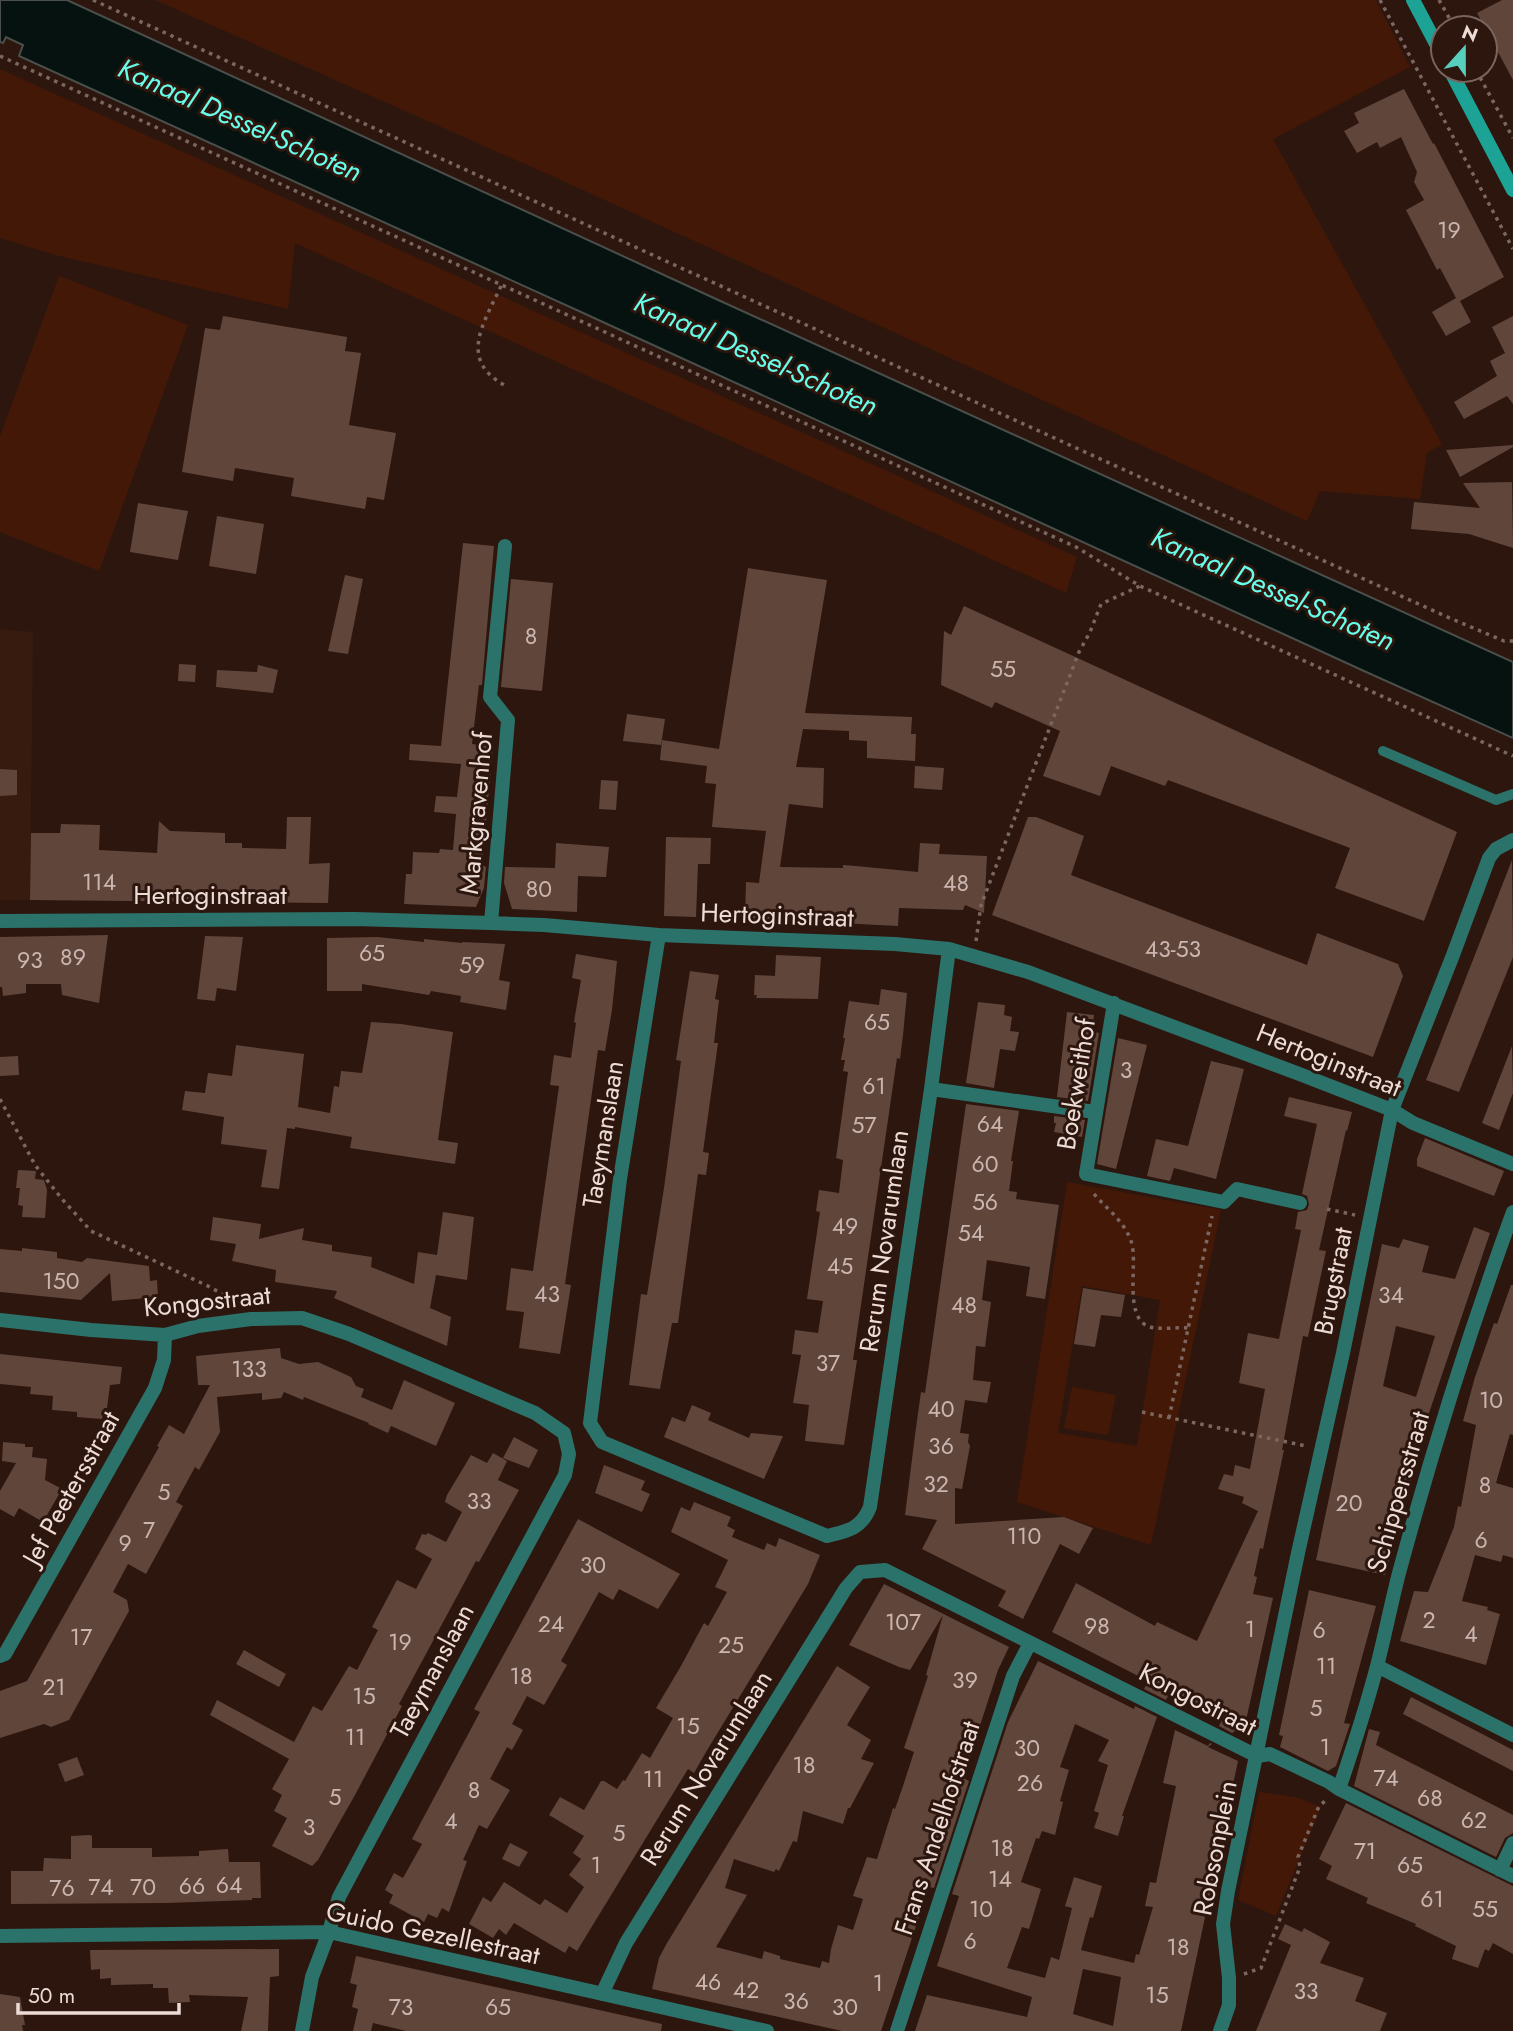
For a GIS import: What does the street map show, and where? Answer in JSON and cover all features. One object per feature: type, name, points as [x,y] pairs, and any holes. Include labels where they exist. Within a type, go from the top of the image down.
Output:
[{"type":"street","points":[[1413,0],[1429,31]]},
{"type":"street","points":[[1457,84],[1513,190]]},
{"type":"street","name":"Markgravenhof","points":[[491,923],[508,720],[490,697],[505,546]]},
{"type":"street","name":"Brugstraat","points":[[1257,1756],[1392,1110],[1489,858],[1496,849],[1513,840]]},
{"type":"street","name":"Hertoginstraat","points":[[0,920],[355,919],[491,923],[659,936],[895,944],[949,949],[1028,972],[1114,1003],[1392,1110],[1413,1123],[1513,1164]]},
{"type":"street","name":"Taeymanslaan","points":[[659,936],[620,1180],[590,1423],[601,1442],[827,1536],[849,1531]]},
{"type":"street","name":"Rerum Novarumlaan","points":[[849,1531],[865,1519],[870,1507],[949,949]]},
{"type":"street","name":"Boekweithof","points":[[1086,1174],[1114,1003]]},
{"type":"street","points":[[931,1089],[1095,1110]]},
{"type":"street","points":[[1086,1174],[1224,1202],[1237,1189],[1300,1203]]},
{"type":"street","name":"Schippersstraat","points":[[1339,1789],[1377,1666],[1398,1576],[1441,1427],[1481,1300],[1513,1212]]},
{"type":"street","name":"Kongostraat","points":[[0,1320],[165,1335],[198,1326],[251,1319],[302,1318],[349,1334],[535,1413],[564,1433]]},
{"type":"street","name":"Jef Peetersstraat","points":[[0,1656],[5,1654],[155,1388],[164,1360],[165,1335]]},
{"type":"street","name":"Taeymanslaan","points":[[302,2031],[312,1977],[330,1932],[339,1897],[565,1475],[569,1454],[564,1433]]},
{"type":"street","name":"Kongostraat","points":[[860,1572],[885,1570],[1257,1756],[1270,1755],[1329,1782],[1506,1873]]},
{"type":"street","name":"Rerum Novarumlaan","points":[[602,1994],[626,1943],[846,1588],[860,1572]]},
{"type":"street","name":"Frans Andelhofstraat","points":[[897,2031],[1013,1676],[1030,1643]]},
{"type":"street","points":[[1377,1666],[1513,1735]]},
{"type":"street","name":"Robsonplein","points":[[1220,2031],[1229,2005],[1223,1924],[1257,1756]]},
{"type":"street","points":[[1506,1873],[1513,1843]]},
{"type":"street","name":"Guido Gezellestraat","points":[[0,1936],[330,1932],[767,2031]]},
{"type":"lane","points":[[1382,751],[1496,800],[1513,794]]},
{"type":"path","points":[[93,0],[1445,616],[1504,641],[1513,641]]},
{"type":"path","points":[[1380,0],[1513,249]]},
{"type":"path","points":[[0,56],[1076,547],[1140,586],[1513,756]]},
{"type":"path","points":[[1484,84],[1513,138]]},
{"type":"path","points":[[501,286],[480,332],[478,348],[481,362],[488,374],[506,386]]},
{"type":"path","points":[[974,956],[981,905],[1079,652],[1101,604],[1140,586]]},
{"type":"path","points":[[0,1099],[35,1165],[91,1231],[237,1301],[251,1319]]},
{"type":"path","points":[[1086,1174],[1086,1184],[1118,1218],[1131,1240],[1134,1251],[1136,1315],[1150,1327],[1188,1328]]},
{"type":"path","points":[[1170,1418],[1215,1200]]},
{"type":"path","points":[[1328,1209],[1370,1218]]},
{"type":"path","points":[[1142,1412],[1322,1449]]},
{"type":"path","points":[[1229,1978],[1261,1968],[1300,1867],[1298,1857],[1319,1806],[1339,1789]]},
{"type":"shaded area","points":[[155,0],[1376,0],[1410,67],[1273,139],[1442,444],[1427,453],[1420,499],[1320,491],[1307,521],[552,176]]},
{"type":"shaded area","points":[[0,69],[1077,557],[1066,593],[295,243],[288,309],[55,255],[0,238]]},
{"type":"shaded area","points":[[59,276],[188,325],[99,571],[0,532],[0,436]]},
{"type":"shaded area","points":[[0,629],[33,632],[30,900],[0,900]]},
{"type":"shaded area","points":[[1067,1182],[1221,1210],[1151,1545],[1017,1502]],"holes":[[[1082,1286],[1160,1300],[1137,1446],[1058,1433]]]},
{"type":"shaded area","points":[[1072,1387],[1116,1395],[1108,1435],[1064,1428]]},
{"type":"shaded area","points":[[1259,1792],[1296,1797],[1321,1807],[1276,1916],[1238,1900]]},
{"type":"water","name":"Kanaal Dessel-Schoten","points":[[0,0],[67,0],[1513,662],[1513,738],[19,56],[23,45],[6,37],[3,43],[0,42]]},
{"type":"building","points":[[1502,0],[1513,0],[1513,80],[1499,54],[1499,14],[1477,13]]},
{"type":"building","points":[[1404,89],[1504,277],[1460,301],[1471,322],[1446,336],[1432,312],[1456,298],[1440,268],[1437,270],[1406,210],[1424,200],[1414,182],[1417,172],[1401,137],[1380,148],[1377,142],[1357,153],[1344,131],[1359,123],[1354,113]]},
{"type":"building","points":[[223,316],[347,337],[345,351],[361,353],[349,425],[396,433],[384,500],[367,497],[365,509],[291,496],[294,478],[235,468],[233,481],[182,472],[205,328],[220,330]]},
{"type":"building","points":[[1513,316],[1513,404],[1507,396],[1464,419],[1454,402],[1497,376],[1490,361],[1505,353],[1492,327]]},
{"type":"building","points":[[1513,445],[1460,477],[1446,450]]},
{"type":"building","points":[[1512,482],[1513,548],[1469,534],[1411,529],[1414,502],[1480,508],[1463,483]]},
{"type":"building","points":[[138,503],[188,511],[178,560],[130,552]]},
{"type":"building","points":[[217,516],[264,524],[256,574],[209,566]]},
{"type":"building","points":[[463,543],[494,546],[482,685],[479,685],[472,744],[493,747],[482,865],[486,867],[484,888],[476,907],[404,904],[406,874],[412,874],[413,852],[439,853],[440,849],[453,850],[456,814],[434,812],[436,796],[457,797],[461,764],[409,760],[410,744],[441,746]]},
{"type":"building","points":[[748,568],[827,580],[805,713],[912,717],[911,734],[916,734],[915,761],[867,758],[867,741],[849,740],[849,731],[803,729],[796,767],[824,768],[823,808],[789,804],[780,867],[843,868],[843,865],[918,872],[920,843],[940,844],[939,854],[987,856],[984,913],[965,905],[963,910],[899,908],[898,926],[745,918],[746,882],[759,883],[766,831],[712,827],[716,784],[705,783],[707,766],[660,760],[662,740],[719,749]]},
{"type":"building","points":[[345,575],[363,579],[348,654],[328,651]]},
{"type":"building","points":[[511,579],[553,583],[542,691],[501,687]]},
{"type":"building","points":[[964,606],[1457,832],[1424,921],[1335,888],[1350,848],[1168,780],[1165,786],[1111,766],[1100,796],[1043,776],[1060,731],[995,702],[992,708],[941,685],[944,631],[951,635]]},
{"type":"building","points":[[179,664],[196,665],[195,682],[178,681]]},
{"type":"building","points":[[258,665],[278,670],[273,693],[216,687],[217,670],[257,672]]},
{"type":"building","points":[[627,714],[665,719],[661,745],[623,741]]},
{"type":"building","points":[[915,766],[944,768],[942,790],[914,788]]},
{"type":"building","points":[[0,769],[17,770],[17,795],[0,796]]},
{"type":"building","points":[[601,780],[618,781],[616,810],[599,809]]},
{"type":"building","points":[[287,817],[311,817],[309,864],[330,863],[328,903],[30,900],[31,833],[60,833],[61,824],[100,825],[99,850],[157,853],[159,821],[170,831],[225,833],[225,843],[242,843],[242,848],[286,849]]},
{"type":"building","points":[[1028,817],[1036,817],[1084,836],[1071,875],[1307,965],[1317,933],[1398,964],[1403,976],[1373,1057],[992,915]]},
{"type":"building","points":[[666,837],[711,838],[710,864],[698,864],[696,917],[664,916]]},
{"type":"building","points":[[556,843],[609,847],[606,877],[578,876],[577,912],[512,909],[504,883],[505,867],[555,868]]},
{"type":"building","points":[[1512,860],[1513,957],[1459,1092],[1426,1080]]},
{"type":"building","points":[[108,935],[99,1003],[62,995],[61,984],[26,984],[26,993],[3,996],[0,987],[0,937]]},
{"type":"building","points":[[205,936],[243,937],[236,991],[217,988],[215,1001],[197,999]]},
{"type":"building","points":[[378,937],[424,942],[424,939],[505,944],[499,980],[510,982],[506,1010],[460,1002],[461,996],[431,991],[429,995],[362,984],[362,991],[327,991],[327,938]]},
{"type":"building","points":[[576,954],[617,961],[605,1051],[598,1050],[565,1284],[571,1285],[560,1354],[519,1348],[524,1312],[506,1310],[511,1268],[533,1271],[559,1086],[550,1085],[554,1055],[571,1058],[576,1023],[574,1022],[581,980],[572,978]]},
{"type":"building","points":[[776,955],[821,957],[818,999],[756,998],[755,975],[775,976]]},
{"type":"building","points":[[690,971],[719,975],[715,999],[719,1000],[714,1043],[718,1043],[703,1152],[709,1153],[706,1175],[698,1174],[678,1323],[672,1323],[660,1389],[629,1385],[641,1294],[647,1295],[664,1188],[681,1061],[676,1060]]},
{"type":"building","points":[[881,989],[907,993],[900,1059],[897,1058],[853,1360],[857,1360],[844,1445],[805,1441],[809,1405],[793,1403],[801,1355],[792,1354],[795,1330],[818,1333],[823,1301],[807,1299],[820,1212],[816,1211],[819,1190],[839,1193],[843,1160],[836,1158],[848,1072],[843,1071],[845,1060],[841,1060],[849,1001],[879,1005]]},
{"type":"building","points":[[978,1002],[1005,1005],[1004,1015],[1012,1017],[1010,1031],[1019,1032],[1015,1051],[1000,1049],[994,1088],[966,1083]]},
{"type":"building","points":[[1067,1012],[1094,1015],[1092,1031],[1099,1033],[1088,1101],[1057,1097]]},
{"type":"building","points":[[371,1022],[453,1032],[438,1140],[458,1143],[455,1164],[350,1148],[352,1137],[295,1127],[287,1128],[279,1189],[261,1187],[267,1150],[221,1144],[224,1117],[182,1110],[185,1091],[205,1093],[208,1073],[232,1076],[236,1045],[304,1054],[298,1107],[330,1113],[334,1086],[339,1087],[341,1071],[362,1073]]},
{"type":"building","points":[[1118,1038],[1147,1045],[1116,1169],[1097,1164]]},
{"type":"building","points":[[1512,1046],[1513,1093],[1499,1130],[1482,1123]]},
{"type":"building","points":[[18,1056],[19,1075],[0,1076],[0,1057]]},
{"type":"building","points":[[1211,1061],[1244,1069],[1216,1179],[1174,1168],[1170,1181],[1147,1176],[1156,1139],[1188,1146]]},
{"type":"building","points":[[1289,1097],[1352,1112],[1319,1250],[1326,1251],[1308,1337],[1303,1336],[1284,1450],[1263,1549],[1260,1548],[1254,1576],[1257,1577],[1253,1594],[1273,1598],[1245,1725],[1232,1733],[1219,1726],[1223,1718],[1170,1692],[1166,1700],[1144,1689],[1148,1681],[1052,1632],[1076,1583],[1155,1626],[1157,1622],[1197,1641],[1258,1511],[1242,1503],[1244,1497],[1218,1489],[1224,1474],[1233,1476],[1235,1465],[1250,1469],[1265,1389],[1239,1383],[1248,1333],[1279,1339],[1301,1230],[1295,1229],[1298,1212],[1307,1210],[1309,1204],[1307,1196],[1302,1194],[1317,1124],[1284,1116]]},
{"type":"building","points":[[966,1104],[1019,1111],[1009,1191],[1017,1192],[1016,1199],[1059,1205],[1045,1299],[1026,1296],[1030,1267],[987,1260],[982,1300],[991,1302],[985,1347],[976,1346],[973,1380],[991,1382],[987,1403],[965,1400],[960,1433],[969,1434],[970,1446],[962,1489],[955,1488],[955,1524],[1064,1517],[1093,1528],[1079,1554],[1060,1544],[1023,1619],[998,1606],[1006,1591],[922,1549],[937,1520],[905,1515],[921,1392],[925,1393]]},
{"type":"building","points":[[1054,1116],[1085,1120],[1082,1137],[1054,1132]]},
{"type":"building","points":[[1425,1138],[1504,1171],[1494,1196],[1417,1166]]},
{"type":"building","points":[[18,1170],[36,1171],[35,1179],[44,1180],[47,1190],[45,1218],[22,1217],[23,1206],[18,1205],[20,1188],[16,1188]]},
{"type":"building","points":[[443,1212],[474,1217],[467,1280],[436,1275],[430,1308],[451,1317],[447,1346],[334,1298],[337,1291],[275,1282],[276,1270],[232,1261],[236,1244],[210,1240],[213,1217],[261,1224],[259,1239],[304,1228],[302,1240],[332,1245],[332,1251],[372,1257],[371,1267],[414,1284],[418,1252],[437,1255]]},
{"type":"building","points":[[1474,1227],[1490,1233],[1428,1416],[1385,1575],[1316,1560],[1382,1244],[1399,1248],[1403,1239],[1429,1246],[1422,1272],[1455,1279]],"holes":[[[1396,1326],[1435,1336],[1416,1397],[1383,1386]]]},
{"type":"building","points":[[22,1248],[57,1252],[57,1258],[82,1262],[87,1258],[149,1266],[150,1281],[157,1280],[158,1297],[112,1301],[110,1273],[81,1300],[0,1292],[0,1249],[22,1251]]},
{"type":"building","points":[[1511,1285],[1513,1435],[1510,1434],[1496,1483],[1513,1488],[1513,1558],[1503,1555],[1501,1562],[1475,1555],[1462,1601],[1488,1607],[1487,1610],[1500,1614],[1486,1665],[1400,1641],[1414,1591],[1428,1592],[1454,1527],[1458,1506],[1461,1507],[1476,1425],[1463,1421],[1494,1323],[1497,1324]]},
{"type":"building","points":[[1083,1288],[1125,1295],[1121,1317],[1101,1315],[1095,1347],[1074,1344]]},
{"type":"building","points":[[280,1348],[281,1358],[299,1364],[318,1362],[351,1377],[356,1386],[364,1389],[361,1397],[392,1410],[404,1380],[455,1403],[436,1446],[391,1426],[388,1433],[304,1397],[303,1400],[284,1392],[281,1398],[262,1400],[262,1393],[217,1397],[220,1432],[199,1470],[195,1467],[176,1502],[183,1506],[146,1574],[128,1564],[113,1592],[127,1600],[129,1611],[69,1720],[51,1727],[44,1724],[0,1738],[0,1691],[27,1681],[169,1425],[184,1434],[210,1385],[198,1385],[196,1356]]},
{"type":"building","points":[[0,1354],[122,1367],[120,1384],[110,1385],[107,1408],[104,1408],[102,1419],[77,1417],[77,1412],[52,1410],[53,1396],[30,1394],[31,1387],[0,1384]]},
{"type":"building","points":[[692,1405],[711,1413],[708,1420],[749,1438],[751,1433],[783,1436],[764,1479],[664,1437],[672,1417],[685,1422]]},
{"type":"building","points":[[514,1437],[538,1450],[529,1468],[503,1458]]},
{"type":"building","points":[[3,1442],[33,1447],[32,1457],[47,1459],[45,1480],[62,1489],[43,1522],[19,1508],[14,1517],[0,1509],[0,1491],[16,1463],[2,1461]]},
{"type":"building","points":[[493,1453],[507,1461],[498,1480],[519,1490],[479,1562],[476,1561],[399,1704],[402,1706],[355,1795],[312,1866],[272,1846],[287,1818],[274,1811],[282,1795],[272,1789],[289,1759],[210,1715],[217,1700],[294,1742],[313,1706],[322,1711],[349,1666],[357,1670],[378,1630],[372,1627],[397,1580],[416,1589],[432,1559],[415,1549],[422,1534],[428,1533],[446,1542],[462,1512],[445,1502],[447,1495],[471,1455],[487,1463]]},
{"type":"building","points":[[604,1465],[645,1481],[641,1490],[650,1494],[642,1512],[595,1493]]},
{"type":"building","points":[[694,1502],[731,1517],[727,1526],[735,1530],[732,1537],[764,1550],[767,1543],[776,1547],[779,1538],[820,1555],[808,1584],[694,1773],[688,1769],[577,1951],[569,1946],[565,1953],[514,1923],[506,1935],[499,1929],[493,1938],[469,1924],[483,1897],[491,1902],[504,1882],[540,1905],[545,1899],[567,1913],[584,1887],[569,1875],[581,1859],[573,1853],[584,1836],[549,1815],[560,1797],[584,1810],[601,1781],[617,1789],[642,1753],[650,1758],[673,1718],[656,1708],[704,1623],[708,1626],[727,1592],[715,1587],[728,1560],[671,1532],[681,1507],[690,1511]]},
{"type":"building","points":[[578,1519],[680,1574],[658,1609],[619,1589],[613,1600],[599,1592],[561,1661],[567,1665],[544,1705],[527,1696],[512,1724],[523,1730],[512,1750],[507,1747],[490,1779],[510,1790],[487,1829],[479,1825],[463,1860],[467,1861],[449,1912],[442,1908],[437,1918],[428,1914],[424,1922],[389,1903],[393,1895],[385,1890],[394,1873],[403,1878],[422,1844],[412,1839],[480,1712],[474,1709]]},
{"type":"building","points":[[884,1584],[1009,1647],[998,1670],[963,1778],[969,1781],[934,1888],[929,1887],[881,2031],[842,2031],[652,1989],[659,1958],[667,1943],[837,1666],[870,1687],[847,1725],[871,1740],[861,1759],[874,1763],[848,1808],[843,1824],[803,1811],[797,1842],[793,1841],[779,1871],[776,1869],[774,1872],[734,1859],[725,1888],[747,1895],[716,1947],[762,1959],[764,1951],[780,1956],[780,1959],[820,1968],[822,1961],[829,1963],[838,1925],[853,1930],[863,1899],[853,1896],[867,1857],[877,1859],[914,1752],[904,1748],[928,1676],[926,1675],[943,1615],[910,1670],[849,1645]]},
{"type":"building","points":[[1309,1590],[1376,1606],[1344,1723],[1350,1724],[1336,1766],[1328,1771],[1280,1747],[1283,1736],[1279,1735]]},
{"type":"building","points":[[244,1650],[286,1674],[279,1687],[236,1664]]},
{"type":"building","points":[[1038,1661],[1134,1709],[1135,1706],[1157,1717],[1122,1816],[1118,1836],[1094,1828],[1099,1813],[1094,1811],[1108,1765],[1098,1761],[1109,1740],[1075,1724],[1060,1767],[1069,1770],[1060,1801],[1063,1802],[1055,1835],[1042,1831],[1039,1839],[1036,1838],[1021,1882],[1041,1889],[1029,1929],[1022,1927],[1007,1968],[1045,1978],[1051,1957],[1059,1960],[1072,1908],[1065,1906],[1074,1877],[1102,1886],[1081,1950],[1134,1963],[1136,1954],[1139,1955],[1153,1907],[1145,1906],[1150,1882],[1156,1883],[1176,1786],[1163,1783],[1175,1730],[1208,1746],[1210,1743],[1212,1744],[1208,1747],[1238,1761],[1181,2031],[915,2031],[927,1995],[1027,2017],[1032,1997],[937,1966],[959,1896],[952,1894],[1008,1722]],"holes":[[[1083,1969],[1121,1977],[1113,2026],[1073,2014]]]},
{"type":"building","points":[[1411,1697],[1513,1750],[1513,1771],[1403,1714]]},
{"type":"building","points":[[1369,1729],[1380,1732],[1376,1745],[1513,1815],[1513,1833],[1505,1838],[1496,1857],[1354,1786]]},
{"type":"building","points":[[77,1757],[84,1775],[65,1782],[58,1764]]},
{"type":"building","points":[[1346,1803],[1513,1886],[1513,1954],[1493,1943],[1489,1951],[1485,1949],[1478,1968],[1452,1959],[1456,1946],[1415,1926],[1416,1924],[1366,1903],[1368,1898],[1326,1879],[1332,1866],[1319,1859]]},
{"type":"building","points":[[90,1835],[92,1848],[152,1848],[152,1857],[199,1856],[199,1851],[228,1849],[229,1862],[260,1862],[261,1898],[167,1903],[11,1904],[11,1871],[43,1871],[44,1858],[71,1859],[71,1836]]},
{"type":"building","points":[[510,1843],[528,1852],[519,1867],[502,1859]]},
{"type":"building","points":[[1285,1924],[1302,1932],[1304,1928],[1330,1942],[1320,1963],[1364,1978],[1355,2001],[1387,2013],[1380,2031],[1256,2031],[1291,1945],[1278,1939]]},
{"type":"building","points":[[279,1949],[279,1976],[270,1977],[268,2031],[241,2031],[248,1997],[189,1995],[190,2002],[169,2003],[168,1988],[153,1988],[153,1984],[111,1985],[111,1978],[100,1979],[100,1969],[91,1970],[90,1950]]},
{"type":"building","points":[[356,1956],[662,2024],[661,2031],[406,2031],[373,2023],[371,2031],[353,2031],[358,2009],[352,2007],[357,1985],[350,1983]]},
{"type":"building","points":[[0,1994],[20,1997],[25,2025],[22,2025],[23,2031],[0,2031]]}]
